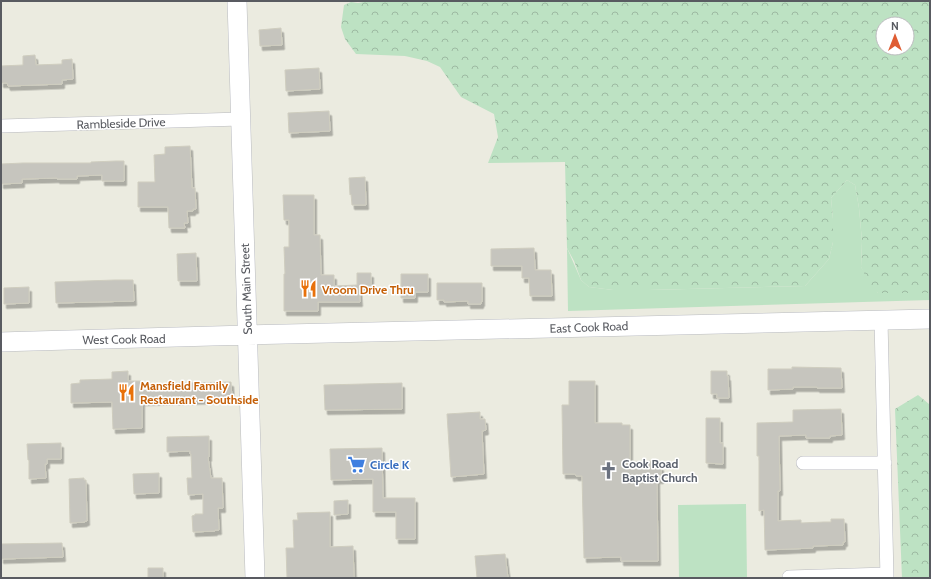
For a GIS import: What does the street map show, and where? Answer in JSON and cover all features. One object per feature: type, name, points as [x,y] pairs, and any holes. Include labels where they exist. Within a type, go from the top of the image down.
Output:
[{"type":"main road","name":"South Main Street","points":[[237,1],[255,578]]},
{"type":"main road","name":"East Cook Road","points":[[248,335],[930,319]]},
{"type":"main road","name":"West Cook Road","points":[[1,342],[248,335]]},
{"type":"street","name":"Rambleside Drive","points":[[1,126],[241,119]]},
{"type":"street","points":[[789,577],[887,576],[881,320]]},
{"type":"street","points":[[803,463],[885,463]]},
{"type":"green space","points":[[930,1],[930,293],[878,293],[869,284],[861,267],[862,241],[855,185],[847,180],[831,198],[833,242],[829,259],[805,286],[649,290],[613,290],[589,287],[581,280],[574,261],[567,248],[565,162],[488,163],[498,137],[494,114],[461,97],[440,67],[427,61],[405,56],[356,54],[345,39],[341,27],[344,5],[351,2]]},
{"type":"green space","points":[[847,180],[855,185],[859,208],[862,241],[861,267],[878,293],[930,293],[930,300],[568,311],[567,248],[581,280],[589,287],[613,290],[649,290],[805,286],[829,259],[833,242],[831,198]]},
{"type":"green space","points":[[918,395],[929,404],[930,409],[930,578],[902,578],[895,409]]},
{"type":"green space","points":[[746,504],[747,578],[679,578],[678,505]]},
{"type":"building","points":[[281,28],[282,45],[260,46],[259,30]]},
{"type":"building","points":[[35,55],[36,65],[62,64],[62,60],[72,59],[73,79],[62,80],[62,84],[8,86],[7,83],[1,83],[1,66],[23,65],[23,56]]},
{"type":"building","points":[[319,68],[320,89],[286,91],[285,70]]},
{"type":"building","points":[[329,111],[330,131],[289,133],[288,113]]},
{"type":"building","points":[[190,146],[192,188],[195,188],[196,209],[193,209],[193,211],[187,211],[188,223],[184,223],[185,228],[169,228],[168,207],[138,207],[138,182],[155,182],[154,155],[165,154],[165,147]]},
{"type":"building","points":[[124,161],[124,181],[102,181],[102,175],[77,176],[77,179],[22,179],[22,183],[1,184],[1,164]]},
{"type":"building","points":[[365,177],[366,205],[352,205],[349,178]]},
{"type":"building","points":[[283,195],[314,195],[314,235],[320,235],[321,275],[334,275],[334,286],[357,285],[357,273],[371,273],[371,286],[359,286],[360,302],[318,302],[318,311],[284,311],[284,247],[289,247],[289,220],[284,220]]},
{"type":"building","points":[[534,248],[535,270],[551,270],[552,296],[530,296],[529,278],[522,278],[522,266],[491,266],[491,249]]},
{"type":"building","points":[[196,253],[197,281],[178,281],[177,254]]},
{"type":"building","points":[[401,274],[428,274],[428,292],[415,292],[415,298],[401,298]]},
{"type":"building","points":[[133,280],[134,301],[56,303],[55,282]]},
{"type":"building","points":[[437,283],[482,283],[482,302],[481,304],[468,304],[468,301],[444,302],[444,300],[437,300]]},
{"type":"building","points":[[29,287],[29,303],[4,304],[4,288]]},
{"type":"building","points":[[792,367],[841,368],[842,388],[793,387],[793,389],[768,390],[768,369],[792,369]]},
{"type":"building","points":[[128,371],[128,381],[141,381],[141,384],[231,382],[232,399],[142,401],[142,428],[113,429],[112,402],[71,403],[71,384],[80,383],[80,380],[112,379],[112,372]]},
{"type":"building","points":[[711,371],[727,371],[729,398],[717,398],[717,394],[711,394]]},
{"type":"building","name":"Cook Road Baptist Church","points":[[569,381],[595,381],[595,423],[622,423],[622,425],[630,425],[630,462],[656,461],[656,466],[661,466],[661,479],[657,479],[658,561],[621,561],[621,557],[584,558],[582,476],[576,476],[575,474],[563,474],[562,405],[569,405]]},
{"type":"building","points":[[402,383],[402,409],[325,410],[324,385]]},
{"type":"building","points":[[841,409],[842,435],[830,436],[830,438],[806,438],[806,435],[779,436],[780,491],[778,491],[778,521],[801,520],[801,523],[831,522],[831,519],[844,519],[845,542],[843,542],[843,545],[813,546],[813,548],[765,550],[764,510],[759,511],[759,456],[757,456],[757,423],[793,422],[793,410]]},
{"type":"building","points":[[480,412],[480,419],[485,419],[486,430],[482,431],[484,474],[451,477],[447,414]]},
{"type":"building","points":[[706,418],[720,418],[720,443],[723,443],[723,464],[706,463]]},
{"type":"building","points":[[209,436],[208,457],[211,478],[222,478],[223,508],[218,508],[219,530],[193,532],[192,516],[195,514],[203,514],[203,494],[188,495],[187,478],[192,478],[190,451],[167,452],[167,437]]},
{"type":"building","points":[[61,443],[61,459],[47,459],[47,464],[45,464],[46,478],[29,479],[27,444]]},
{"type":"building","points":[[382,448],[383,498],[415,498],[415,539],[396,539],[396,512],[373,512],[373,479],[331,480],[330,449]]},
{"type":"building","points":[[159,473],[159,493],[134,494],[133,474]]},
{"type":"building","points":[[84,478],[84,480],[86,480],[87,521],[70,523],[69,479]]},
{"type":"building","points":[[348,500],[348,514],[334,515],[334,501]]},
{"type":"building","points":[[330,512],[330,547],[353,546],[354,578],[287,578],[286,548],[294,548],[293,520],[298,520],[297,513]]},
{"type":"building","points":[[62,543],[63,557],[1,559],[1,544]]},
{"type":"building","points":[[505,554],[508,578],[477,578],[475,556]]},
{"type":"building","points":[[148,568],[163,568],[163,578],[148,578]]},
{"type":"place","name":"Vroom Drive Thru","points":[[309,289]]},
{"type":"place","name":"Mansfield Family Restaurant - Southside","points":[[127,392]]},
{"type":"place","name":"Circle K","points":[[357,464]]},
{"type":"place","name":"Cook Road Baptist Church","points":[[609,470]]}]
